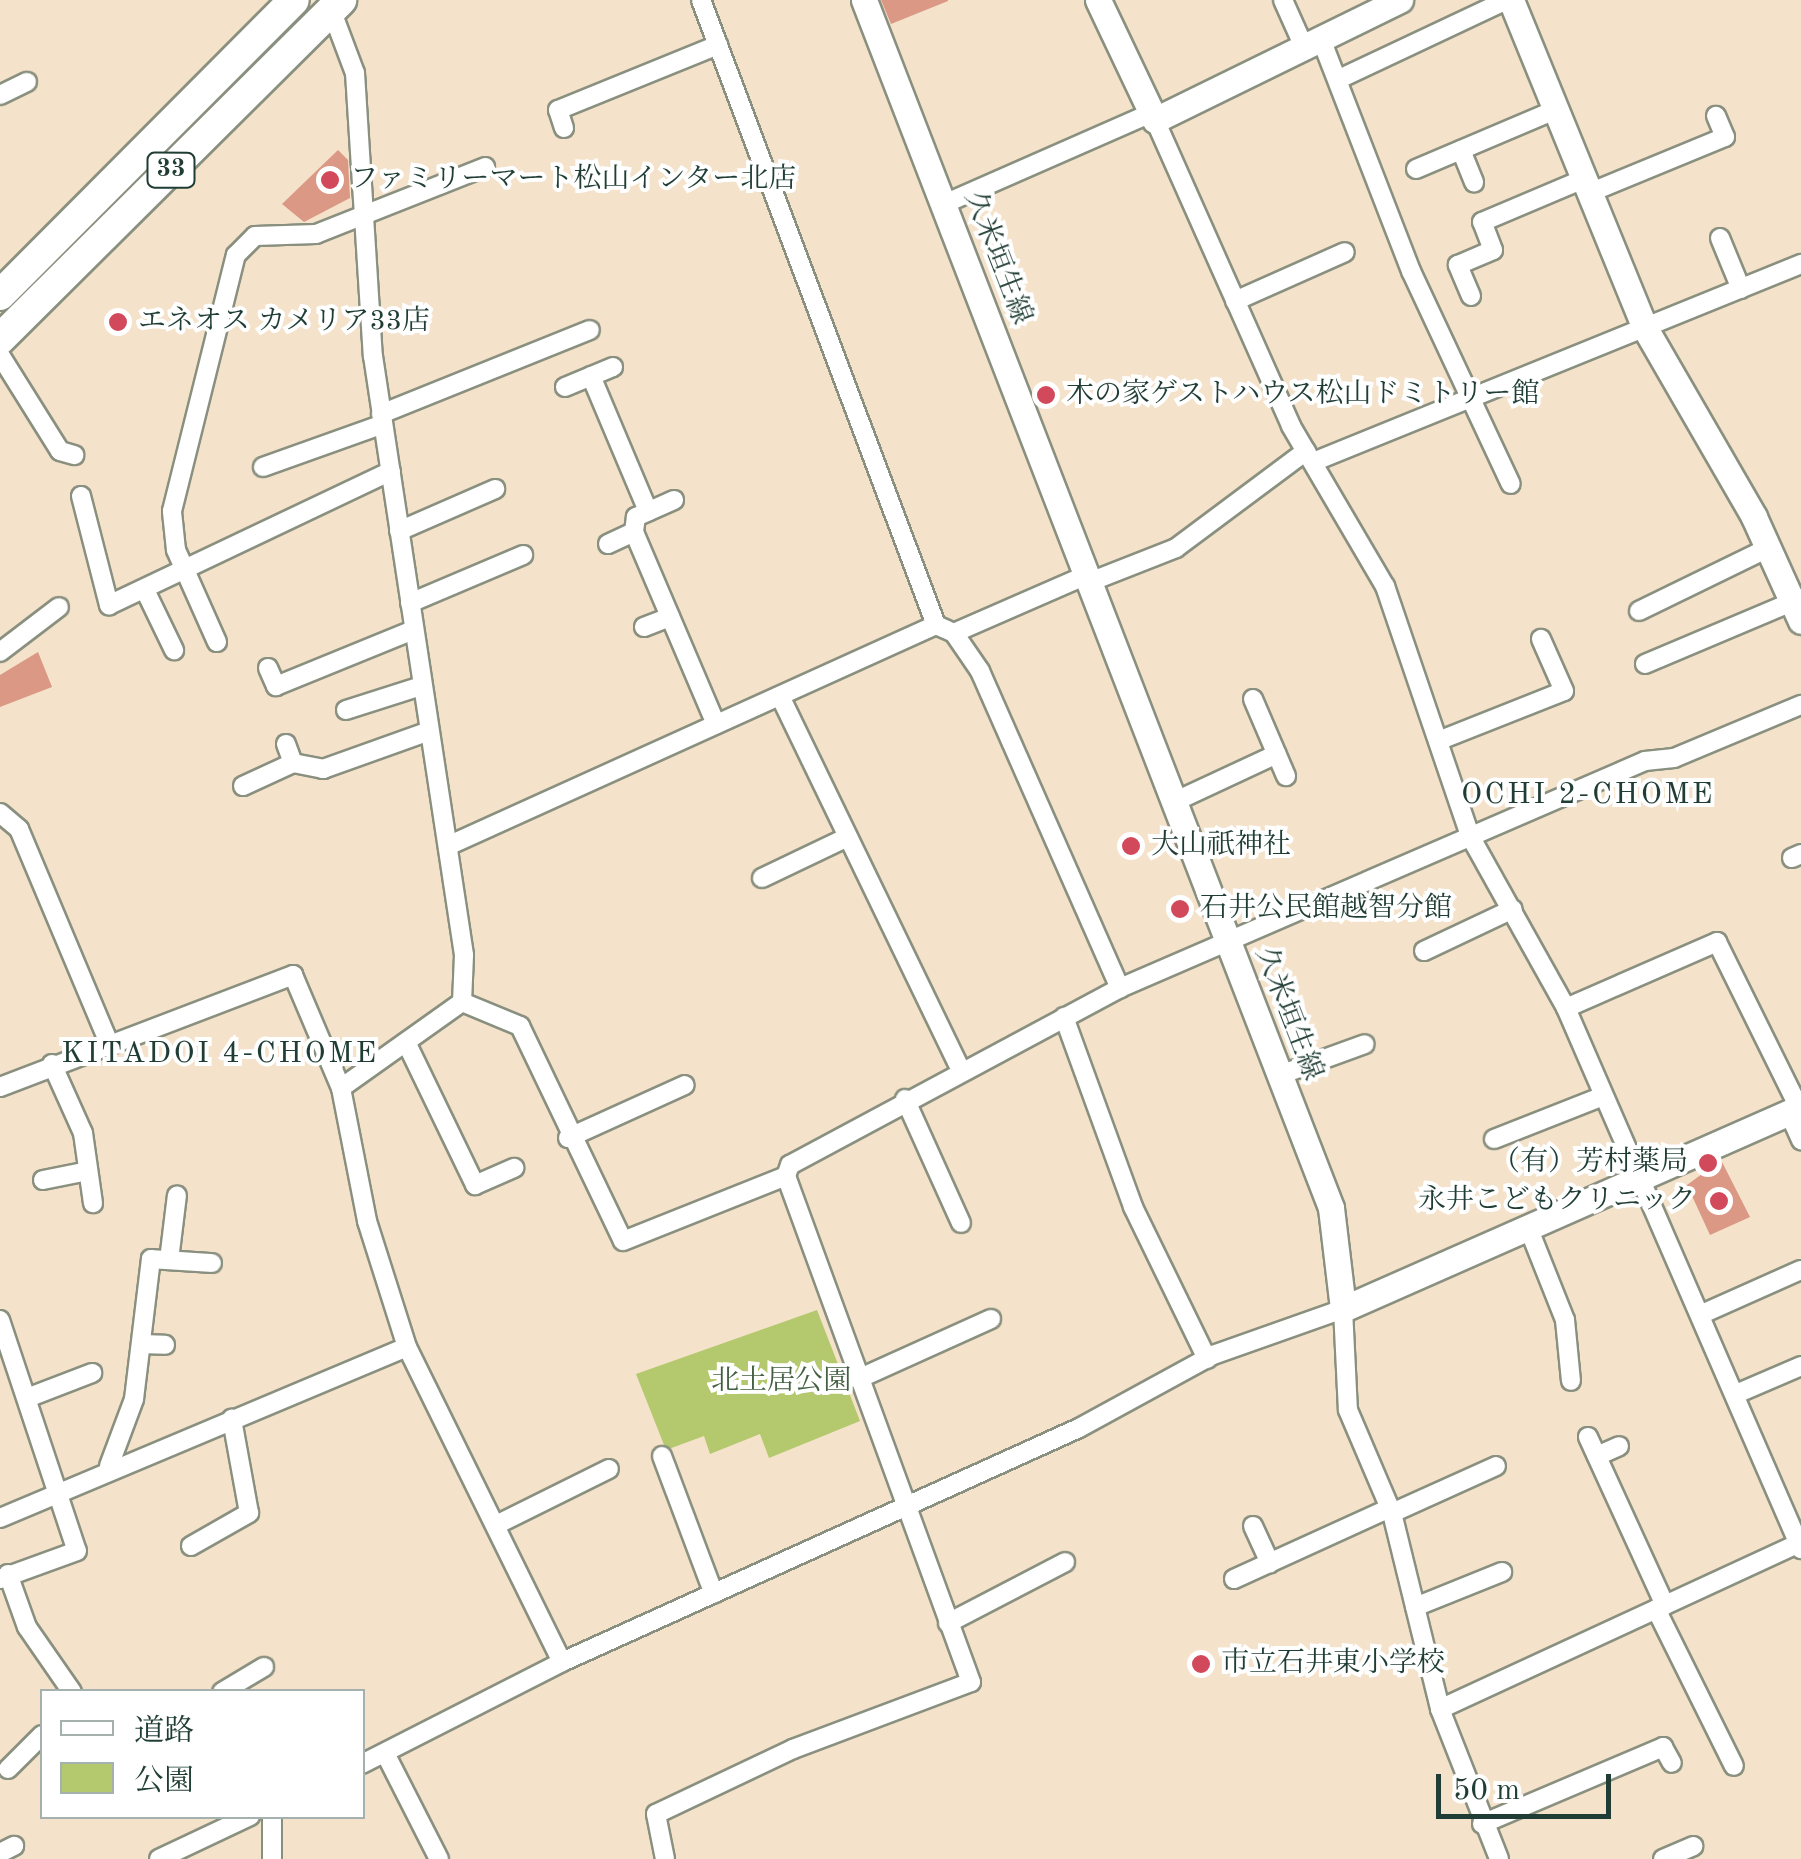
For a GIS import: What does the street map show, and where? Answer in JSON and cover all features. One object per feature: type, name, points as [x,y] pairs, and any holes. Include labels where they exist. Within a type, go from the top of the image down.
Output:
[{"type":"highway","name":"33","points":[[0,295],[294,0]]},
{"type":"highway","name":"33","points":[[0,339],[333,3]]},
{"type":"main road","name":"久米垣生線","points":[[864,0],[1091,577],[1342,1241],[1343,1309]]},
{"type":"main road","points":[[1098,0],[1153,117],[1400,0]]},
{"type":"main road","points":[[1509,0],[1645,328],[1798,607]]},
{"type":"main road","points":[[1343,1309],[1642,1184],[1796,1110]]},
{"type":"street","points":[[701,0],[936,625],[954,633],[980,671],[1120,988]]},
{"type":"street","points":[[1284,0],[1338,79],[1468,399],[1511,484]]},
{"type":"street","points":[[1338,79],[1509,0]]},
{"type":"street","points":[[333,3],[355,73],[382,419],[428,732],[452,844],[462,1002]]},
{"type":"street","points":[[564,128],[558,110],[718,45]]},
{"type":"street","points":[[0,94],[27,82]]},
{"type":"street","points":[[1416,169],[1555,110]]},
{"type":"street","points":[[1471,296],[1458,265],[1493,250],[1482,222],[1725,137],[1716,116]]},
{"type":"street","points":[[944,204],[1153,117],[1310,456],[1385,586],[1443,739],[1470,836],[1566,1008],[1800,1544],[1440,1709]]},
{"type":"street","points":[[1461,150],[1474,183]]},
{"type":"street","points":[[217,642],[183,566],[172,511],[236,254],[255,236],[316,234],[486,167]]},
{"type":"street","points":[[1720,238],[1741,289]]},
{"type":"street","points":[[1235,301],[1345,252]]},
{"type":"street","points":[[954,633],[1091,577],[1176,548],[1310,456],[1468,399],[1801,264]]},
{"type":"street","points":[[263,467],[590,330]]},
{"type":"street","points":[[0,355],[60,451],[74,456]]},
{"type":"street","points":[[565,387],[613,367]]},
{"type":"street","points":[[591,376],[648,512]]},
{"type":"street","points":[[81,496],[109,605],[145,590],[183,566],[391,471]]},
{"type":"street","points":[[400,531],[495,489]]},
{"type":"street","points":[[674,500],[636,517],[634,532],[716,724]]},
{"type":"street","points":[[608,544],[634,532]]},
{"type":"street","points":[[1640,611],[1768,548]]},
{"type":"street","points":[[410,604],[523,555]]},
{"type":"street","points":[[145,590],[174,650]]},
{"type":"street","points":[[0,652],[59,606]]},
{"type":"street","points":[[1645,664],[1798,607]]},
{"type":"street","points":[[644,627],[670,617]]},
{"type":"street","points":[[452,844],[936,625]]},
{"type":"street","points":[[268,668],[276,686],[413,630]]},
{"type":"street","points":[[1443,739],[1564,691],[1540,640]]},
{"type":"street","points":[[346,710],[421,686]]},
{"type":"street","points":[[780,696],[960,1070]]},
{"type":"street","points":[[1253,699],[1286,776]]},
{"type":"street","points":[[462,1002],[520,1026],[568,1138],[623,1240],[786,1176],[836,1135],[1120,988],[1227,939],[1470,836],[1801,705]]},
{"type":"street","points":[[243,786],[292,764],[323,769],[428,732]]},
{"type":"street","points":[[286,744],[292,764]]},
{"type":"street","points":[[1176,801],[1276,754]]},
{"type":"street","points":[[0,812],[19,829],[109,1043]]},
{"type":"street","points":[[762,878],[848,837]]},
{"type":"street","points":[[1424,950],[1513,909]]},
{"type":"street","points":[[1566,1008],[1717,942],[1796,1110],[1801,1140]]},
{"type":"street","points":[[0,1086],[293,976],[341,1088],[368,1221],[407,1347],[562,1662]]},
{"type":"street","points":[[341,1088],[462,1002]]},
{"type":"street","points":[[1064,1017],[1133,1207],[1207,1359]]},
{"type":"street","points":[[406,1042],[475,1185],[514,1168]]},
{"type":"street","points":[[1280,1075],[1365,1044]]},
{"type":"street","points":[[52,1064],[83,1133],[92,1202]]},
{"type":"street","points":[[568,1138],[684,1085]]},
{"type":"street","points":[[1494,1139],[1603,1096]]},
{"type":"street","points":[[905,1099],[961,1223]]},
{"type":"street","points":[[43,1180],[88,1171]]},
{"type":"street","points":[[665,1859],[656,1814],[793,1749],[972,1682],[904,1509],[786,1176]]},
{"type":"street","points":[[169,1260],[177,1195]]},
{"type":"street","points":[[1530,1232],[1565,1320],[1571,1381]]},
{"type":"street","points":[[109,1466],[134,1399],[150,1259],[212,1263]]},
{"type":"street","points":[[1702,1314],[1801,1270]]},
{"type":"street","points":[[365,1763],[562,1662],[904,1509],[1207,1359],[1343,1309],[1348,1410],[1391,1510],[1440,1709],[1482,1824],[1499,1859]]},
{"type":"street","points":[[858,1379],[990,1319]]},
{"type":"street","points":[[0,1320],[77,1550],[4,1576],[27,1627],[70,1689]]},
{"type":"street","points":[[141,1344],[165,1346]]},
{"type":"street","points":[[0,1518],[58,1487],[407,1347]]},
{"type":"street","points":[[1736,1394],[1801,1366]]},
{"type":"street","points":[[28,1398],[92,1373]]},
{"type":"street","points":[[191,1546],[249,1513],[232,1419]]},
{"type":"street","points":[[1588,1437],[1660,1607],[1734,1766]]},
{"type":"street","points":[[1597,1456],[1619,1446]]},
{"type":"street","points":[[662,1456],[714,1594]]},
{"type":"street","points":[[1234,1579],[1496,1466]]},
{"type":"street","points":[[496,1525],[609,1469]]},
{"type":"street","points":[[1253,1526],[1270,1562]]},
{"type":"street","points":[[948,1623],[1065,1562]]},
{"type":"street","points":[[1415,1607],[1502,1572]]},
{"type":"street","points":[[227,1689],[264,1667]]},
{"type":"street","points":[[8,1769],[40,1737]]},
{"type":"street","points":[[1482,1824],[1663,1747],[1672,1764]]},
{"type":"street","points":[[385,1754],[439,1859]]},
{"type":"street","points":[[159,1859],[244,1819]]},
{"type":"street","points":[[272,1819],[272,1859]]},
{"type":"street","points":[[1663,1859],[1693,1846]]},
{"type":"green space","name":"北土居公園","points":[[817,1310],[860,1421],[769,1458],[760,1434],[710,1454],[704,1436],[666,1450],[636,1374]]},
{"type":"building","points":[[881,0],[948,0],[948,1],[891,24]]},
{"type":"building","name":"ファミリーマート松山インター北店","points":[[338,150],[348,160],[350,198],[304,222],[282,204]]},
{"type":"building","points":[[38,652],[52,687],[0,707],[0,675]]},
{"type":"building","name":"永井こどもクリニック","points":[[1721,1160],[1750,1217],[1710,1235],[1687,1185]]},
{"type":"place","name":"ファミリーマート松山インター北店","points":[[330,180]]},
{"type":"place","name":"エネオス カメリア33店","points":[[118,322]]},
{"type":"place","name":"木の家ゲストハウス松山ドミトリー館","points":[[1046,395]]},
{"type":"place","name":"大山祇神社","points":[[1131,846]]},
{"type":"place","name":"石井公民館越智分館","points":[[1180,909]]},
{"type":"place","name":"（有）芳村薬局","points":[[1708,1163]]},
{"type":"place","name":"永井こどもクリニック","points":[[1719,1201]]},
{"type":"place","name":"市立石井東小学校","points":[[1201,1664]]},
{"type":"district","name":"OCHI 2-CHOME","points":[[1588,795]]},
{"type":"district","name":"KITADOI 4-CHOME","points":[[220,1054]]}]
